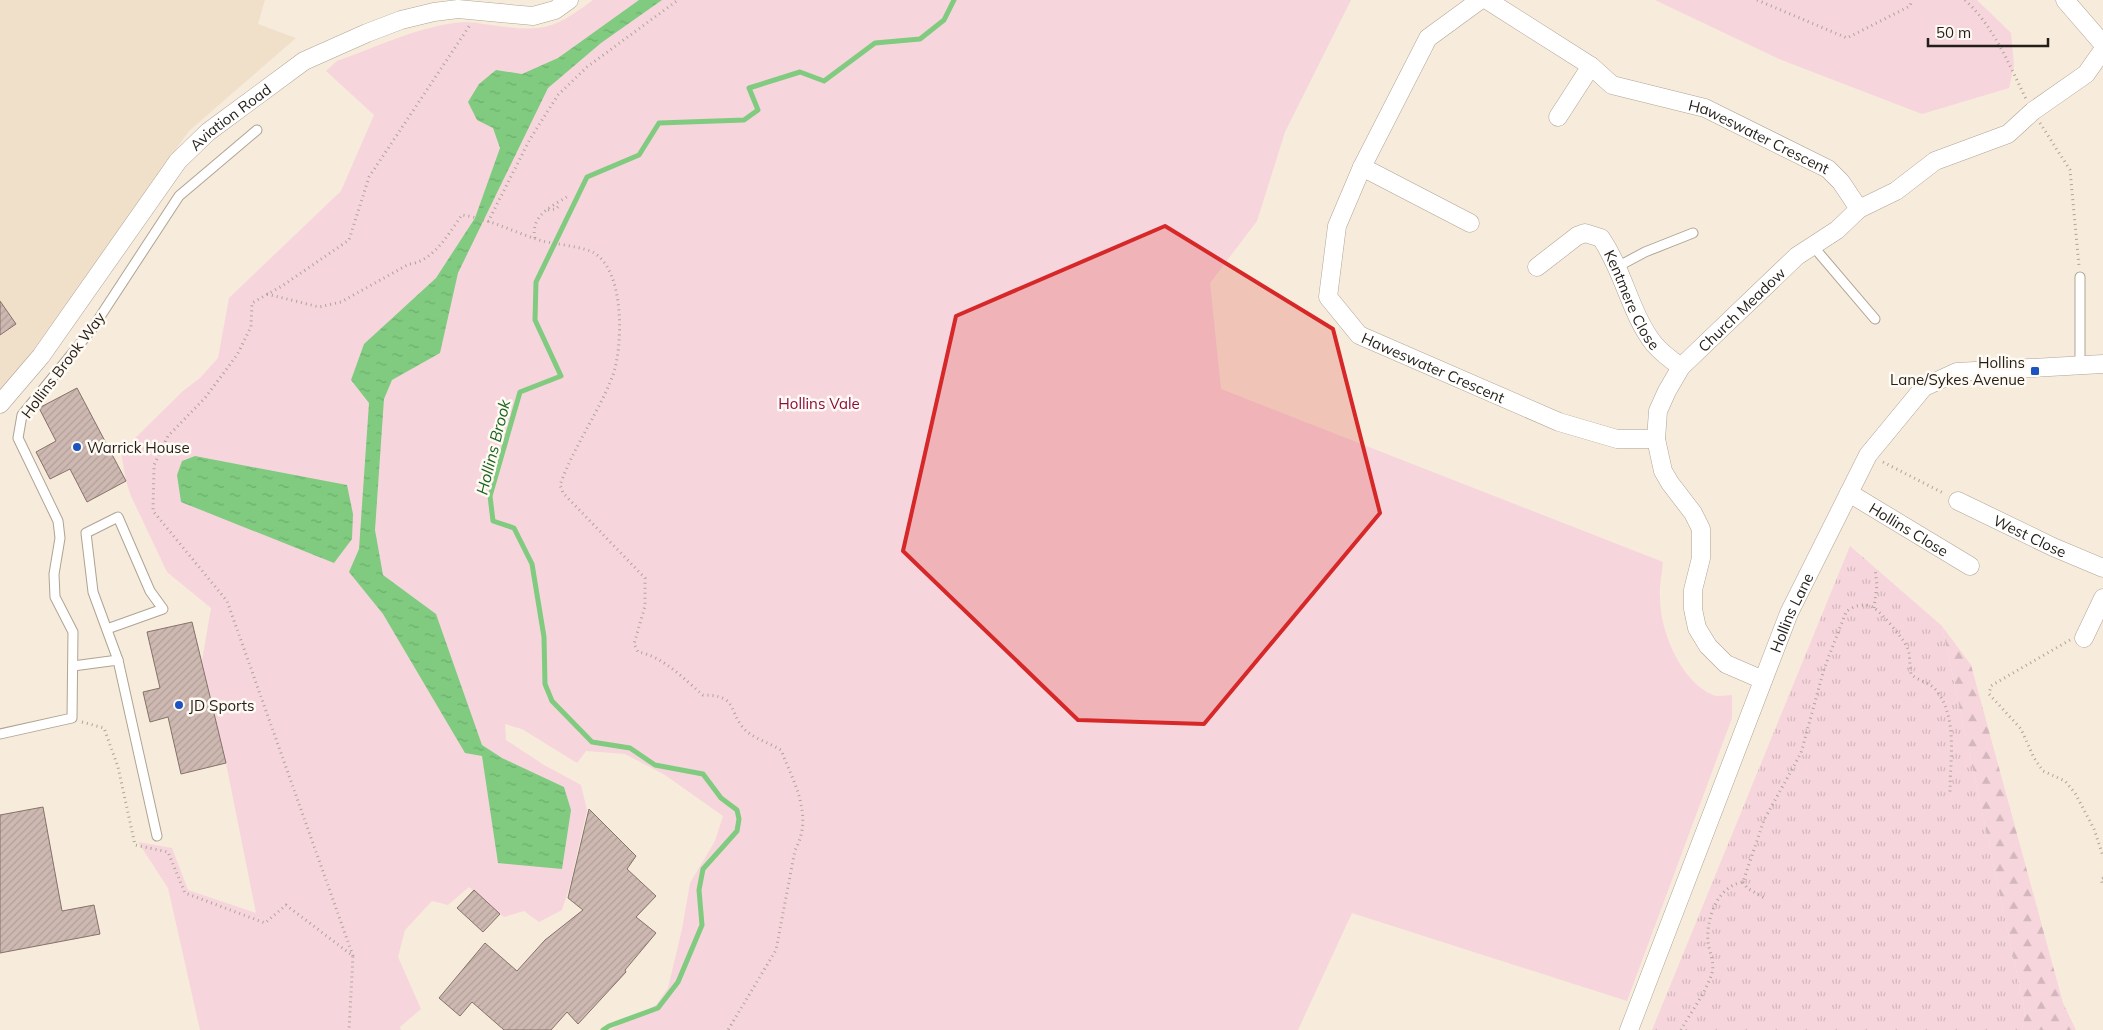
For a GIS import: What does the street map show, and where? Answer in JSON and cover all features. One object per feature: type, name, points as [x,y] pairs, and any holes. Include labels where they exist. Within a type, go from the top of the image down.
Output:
[{"type":"street","name":"Aviation Road","points":[[0,404],[58,333],[178,161],[208,132],[304,61],[401,20],[458,9],[533,16],[555,10],[569,0]]},
{"type":"street","name":"Haweswater Crescent","points":[[1480,0],[1428,38],[1362,167],[1337,226],[1328,297],[1359,335],[1559,422],[1617,439],[1656,439]]},
{"type":"street","name":"Haweswater Crescent","points":[[1487,0],[1590,66],[1612,85],[1705,108],[1828,169],[1841,182],[1859,209]]},
{"type":"street","points":[[2065,0],[2103,44]]},
{"type":"street","name":"Church Meadow","points":[[1763,680],[1726,664],[1708,646],[1696,628],[1693,590],[1701,558],[1701,529],[1693,513],[1663,471],[1656,439],[1658,411],[1680,367],[1783,268],[1812,245],[1837,230],[1859,209],[1896,190],[1935,161],[2008,134],[2032,111],[2086,74],[2103,50]]},
{"type":"street","points":[[1558,117],[1590,66]]},
{"type":"street","points":[[1362,167],[1470,223]]},
{"type":"street","name":"Kentmere Close","points":[[1537,267],[1577,236],[1585,233],[1601,238],[1627,286],[1635,313],[1663,353],[1680,367]]},
{"type":"street","name":"Hollins Lane","points":[[1629,1030],[1789,614],[1868,455],[1924,387],[1956,372],[2103,364]]},
{"type":"street","name":"Hollins Close","points":[[1848,493],[1970,566]]},
{"type":"street","name":"West Close","points":[[1958,501],[2053,547],[2103,568]]},
{"type":"street","points":[[2084,638],[2103,598]]},
{"type":"lane","name":"Hollins Brook Way","points":[[72,718],[73,632],[55,598],[54,574],[60,538],[58,521],[18,438],[22,415],[92,329],[180,196],[257,130]]},
{"type":"lane","points":[[1617,267],[1645,252],[1693,234]]},
{"type":"lane","points":[[1812,245],[1875,318]]},
{"type":"lane","points":[[2080,277],[2080,364]]},
{"type":"lane","points":[[107,630],[163,609],[150,591],[118,517],[86,532],[93,592],[118,660],[157,836]]},
{"type":"lane","points":[[72,666],[118,660]]},
{"type":"lane","points":[[0,734],[72,718]]},
{"type":"path","points":[[487,222],[530,139],[558,95],[587,67],[678,0]]},
{"type":"path","points":[[1757,0],[1846,38],[1910,6],[1912,0]]},
{"type":"path","points":[[1965,0],[1975,9],[1994,36],[2032,111],[2070,170],[2080,277]]},
{"type":"path","points":[[349,1030],[353,956],[228,601],[153,511],[154,465],[168,436],[205,398],[236,355],[251,327],[252,303],[282,286],[349,240],[369,177],[479,10]]},
{"type":"path","points":[[548,210],[568,196]]},
{"type":"path","points":[[535,238],[533,230],[541,212],[556,209],[560,205]]},
{"type":"path","points":[[267,294],[319,307],[340,302],[409,264],[420,263],[443,242],[462,216],[471,217],[543,241],[594,253],[610,270],[617,288],[618,308],[618,349],[613,374],[567,466],[560,485],[563,493],[645,578],[645,606],[634,644],[638,652],[647,654],[676,672],[703,696],[718,695],[728,700],[737,720],[749,733],[781,750],[804,815],[800,840],[793,859],[776,950],[748,1001],[728,1030]]},
{"type":"path","points":[[1868,455],[1958,501]]},
{"type":"path","points":[[1874,608],[1877,585],[1875,569]]},
{"type":"path","points":[[1743,882],[1764,820],[1801,753],[1824,669],[1846,612],[1851,607],[1866,606],[1874,608],[1903,639],[1908,648],[1911,674],[1935,689],[1947,710],[1950,726],[1950,792]]},
{"type":"path","points":[[2084,638],[2066,641],[1991,686],[1989,694],[2021,729],[2034,758],[2043,771],[2060,778],[2072,789],[2094,829],[2103,856]]},
{"type":"path","points":[[72,718],[104,728],[118,767],[135,845],[168,852],[185,893],[265,923],[286,905],[353,956]]},
{"type":"path","points":[[2103,878],[2101,879],[2103,886]]},
{"type":"path","points":[[1743,882],[1747,888],[1766,899]]},
{"type":"path","points":[[1681,1030],[1713,971],[1708,940],[1712,911],[1726,889],[1735,883],[1743,882]]},
{"type":"highlighted area","points":[[1165,226],[1333,329],[1380,513],[1204,724],[1078,720],[903,551],[956,316]]},
{"type":"shaded area","points":[[0,0],[265,0],[258,24],[296,38],[189,131],[21,367],[0,391]]},
{"type":"green space","name":"Hollins Vale","points":[[593,0],[1351,0],[1285,132],[1257,221],[1210,283],[1221,389],[1663,562],[1660,589],[1661,610],[1668,639],[1674,654],[1691,679],[1701,688],[1715,696],[1732,695],[1732,718],[1627,1001],[1352,913],[1298,1030],[610,1030],[656,1005],[668,988],[682,929],[690,883],[715,841],[723,816],[665,775],[625,754],[586,751],[577,763],[522,729],[505,724],[506,740],[544,765],[581,785],[587,810],[570,885],[562,910],[539,922],[524,911],[504,917],[469,887],[448,905],[432,901],[405,930],[398,957],[421,1009],[400,1027],[401,1030],[200,1030],[168,888],[138,842],[172,848],[188,890],[256,913],[226,763],[202,661],[211,608],[167,572],[131,496],[126,481],[121,452],[183,391],[200,378],[218,358],[229,298],[341,191],[374,115],[326,71],[337,61],[399,37],[432,27],[473,22],[514,28],[539,28],[549,26],[569,17]]},
{"type":"green space","points":[[1655,0],[1977,0],[2011,33],[2014,65],[2009,88],[1922,114],[1779,59]]},
{"type":"green space","points":[[1850,546],[1942,626],[2025,1011],[2022,1030],[1652,1030]]},
{"type":"green space","points":[[1942,626],[1971,665],[2063,1003],[2076,1030],[2022,1030],[2025,1011]]},
{"type":"water","points":[[639,0],[662,0],[601,43],[548,88],[458,273],[440,353],[392,380],[384,399],[375,530],[383,575],[436,614],[482,745],[502,758],[564,787],[571,810],[562,869],[498,863],[482,756],[465,753],[383,614],[349,572],[359,549],[369,403],[351,380],[364,344],[436,278],[475,218],[500,148],[493,128],[477,120],[468,102],[479,84],[496,70],[522,74],[558,58]]},
{"type":"water","points":[[195,456],[347,485],[353,514],[352,539],[334,563],[181,502],[177,475],[182,461]]},
{"type":"building","points":[[0,301],[16,324],[0,335]]},
{"type":"building","name":"Warrick House","points":[[77,388],[126,481],[87,502],[70,469],[50,479],[36,452],[56,441],[39,408]]},
{"type":"building","name":"JD Sports","points":[[192,622],[226,763],[181,774],[168,717],[150,722],[143,692],[160,688],[147,632]]},
{"type":"building","points":[[43,807],[62,911],[94,905],[100,934],[0,953],[0,815]]},
{"type":"building","points":[[589,809],[636,856],[627,869],[656,896],[636,917],[656,933],[625,970],[626,972],[578,1024],[567,1012],[551,1030],[504,1030],[472,1002],[460,1016],[439,998],[485,943],[517,971],[545,940],[583,910],[568,898]]},
{"type":"building","points":[[474,890],[500,914],[483,932],[457,908]]},
{"type":"waterway","name":"Hollins Brook","points":[[603,1030],[658,1008],[678,982],[702,925],[699,890],[703,869],[737,831],[739,819],[737,810],[721,798],[703,774],[655,765],[630,748],[592,742],[552,701],[545,684],[544,637],[532,564],[514,528],[493,521],[490,496],[520,392],[561,376],[535,320],[536,282],[587,177],[639,155],[659,123],[744,120],[758,110],[749,88],[800,72],[824,81],[875,43],[920,39],[944,20],[954,0]]},
{"type":"place","name":"Hollins Lane/Sykes Avenue","points":[[2035,371]]},
{"type":"place","name":"Warrick House","points":[[77,447]]},
{"type":"place","name":"JD Sports","points":[[179,705]]}]
